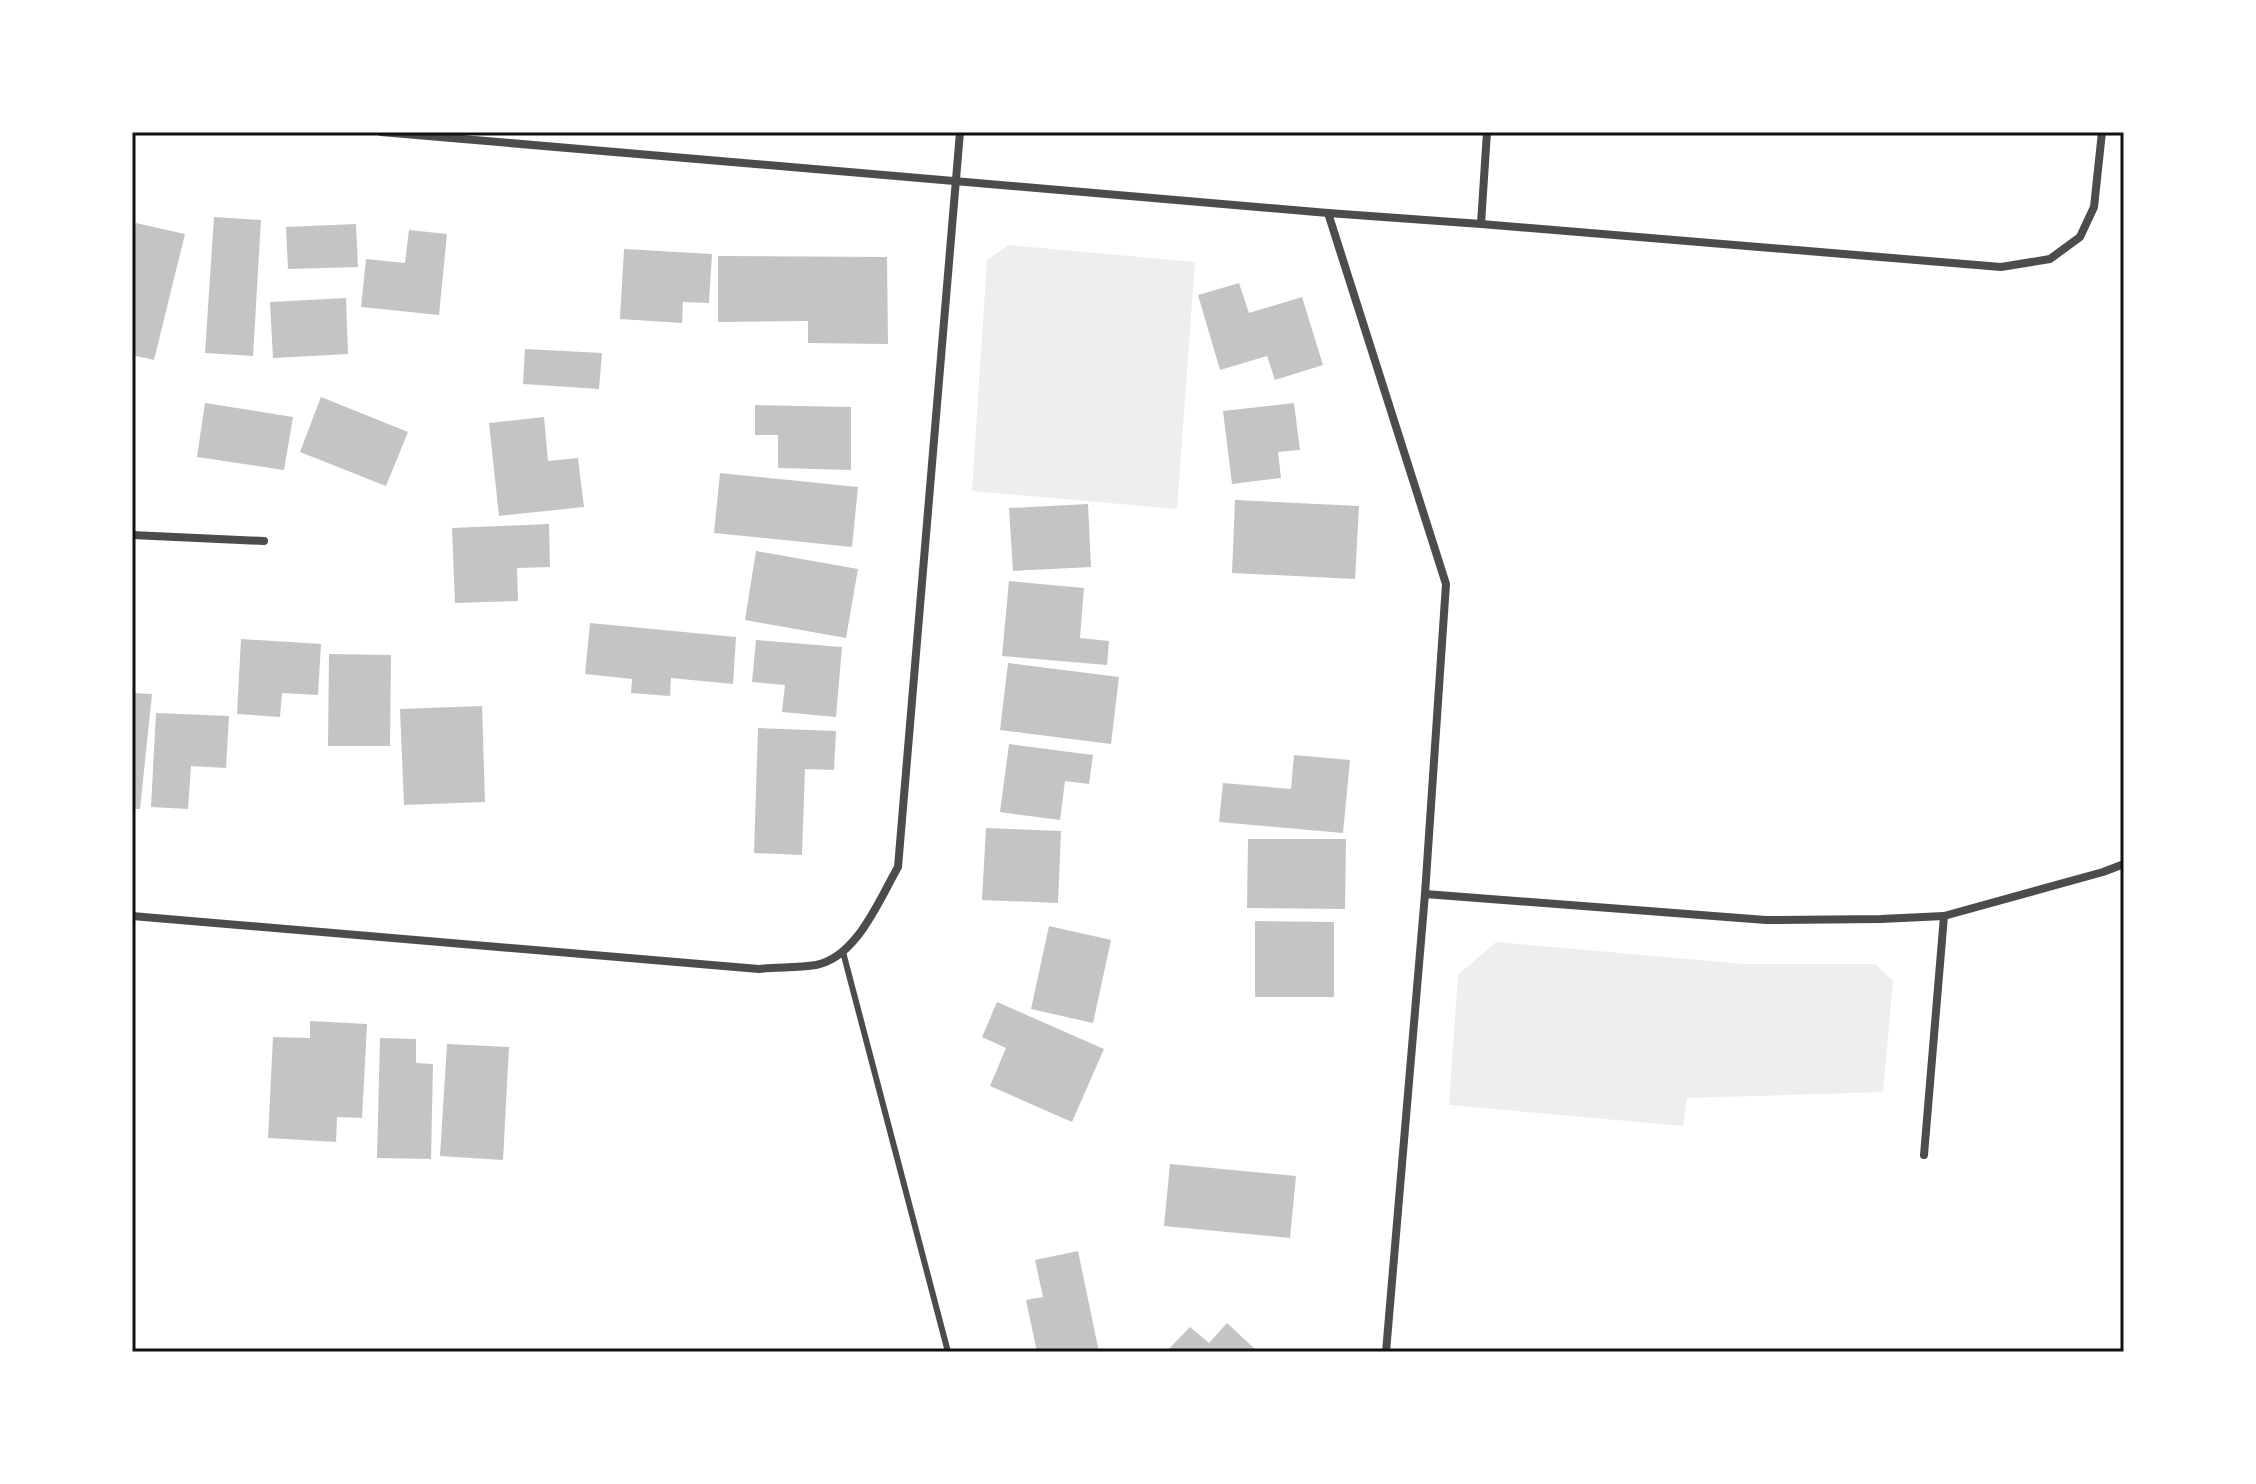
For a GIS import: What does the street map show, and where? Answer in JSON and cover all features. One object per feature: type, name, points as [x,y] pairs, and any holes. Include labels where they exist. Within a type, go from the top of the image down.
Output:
[{"type":"street","points":[[381,132],[472,136],[955,182],[2001,267],[2050,259],[2080,237],[2094,207],[2102,132]]},
{"type":"street","points":[[132,916],[759,969],[818,964],[843,952],[861,933],[898,867],[960,132]]},
{"type":"street","points":[[1481,224],[1487,132]]},
{"type":"street","points":[[1328,213],[1446,584],[1425,894],[1386,1352]]},
{"type":"street","points":[[132,535],[264,541]]},
{"type":"street","points":[[1425,894],[1766,920],[1881,919],[1944,916],[2124,864]]},
{"type":"street","points":[[1924,1155],[1944,916]]},
{"type":"lane","points":[[843,952],[948,1352]]},
{"type":"shaded area","points":[[1009,245],[1195,262],[1177,509],[972,491],[987,260]]},
{"type":"shaded area","points":[[1496,942],[1744,964],[1875,964],[1893,981],[1883,1092],[1687,1098],[1683,1126],[1449,1105],[1458,975]]},
{"type":"building","points":[[214,217],[261,220],[253,356],[205,353]]},
{"type":"building","points":[[136,223],[185,234],[154,360],[132,355],[132,238]]},
{"type":"building","points":[[356,224],[358,267],[288,269],[286,227]]},
{"type":"building","points":[[409,230],[447,234],[439,315],[361,307],[366,259],[405,263]]},
{"type":"building","points":[[624,249],[712,254],[709,303],[683,302],[682,323],[620,319]]},
{"type":"building","points":[[718,256],[887,257],[888,344],[808,343],[808,321],[718,322]]},
{"type":"building","points":[[1239,283],[1249,313],[1302,297],[1323,365],[1275,380],[1267,356],[1220,370],[1198,295]]},
{"type":"building","points":[[346,298],[348,354],[273,358],[270,302]]},
{"type":"building","points":[[525,349],[602,353],[599,389],[523,384]]},
{"type":"building","points":[[321,397],[408,432],[386,486],[300,452]]},
{"type":"building","points":[[205,403],[293,417],[284,470],[197,457]]},
{"type":"building","points":[[1294,403],[1300,450],[1278,452],[1281,478],[1232,484],[1223,411]]},
{"type":"building","points":[[755,405],[851,407],[851,470],[778,468],[778,435],[755,435]]},
{"type":"building","points":[[544,417],[548,461],[578,458],[584,507],[499,516],[489,423]]},
{"type":"building","points":[[720,473],[858,487],[852,547],[714,533]]},
{"type":"building","points":[[1235,500],[1359,506],[1355,579],[1232,573]]},
{"type":"building","points":[[1088,504],[1091,567],[1013,571],[1009,508]]},
{"type":"building","points":[[549,524],[550,567],[517,568],[518,601],[455,603],[452,528]]},
{"type":"building","points":[[756,551],[858,569],[846,638],[745,620]]},
{"type":"building","points":[[1009,581],[1084,588],[1080,638],[1109,641],[1107,665],[1002,656]]},
{"type":"building","points":[[590,623],[736,637],[733,684],[671,678],[670,696],[631,693],[632,679],[585,674]]},
{"type":"building","points":[[241,639],[321,644],[318,695],[282,693],[280,717],[237,714]]},
{"type":"building","points":[[756,640],[842,647],[836,717],[782,712],[785,685],[752,682]]},
{"type":"building","points":[[329,654],[391,655],[390,746],[328,746]]},
{"type":"building","points":[[1008,663],[1119,677],[1111,744],[1000,730]]},
{"type":"building","points":[[132,693],[152,694],[140,809],[132,809]]},
{"type":"building","points":[[482,706],[485,802],[404,805],[400,709]]},
{"type":"building","points":[[156,713],[229,716],[226,768],[191,766],[188,809],[151,807]]},
{"type":"building","points":[[758,728],[836,731],[834,770],[805,769],[802,855],[754,853]]},
{"type":"building","points":[[1009,744],[1093,755],[1089,784],[1065,781],[1060,820],[1000,812]]},
{"type":"building","points":[[1294,755],[1350,760],[1343,833],[1219,822],[1223,783],[1291,789]]},
{"type":"building","points":[[986,828],[1061,831],[1058,903],[982,900]]},
{"type":"building","points":[[1248,839],[1346,839],[1345,909],[1247,908]]},
{"type":"building","points":[[1255,921],[1334,922],[1334,997],[1255,997]]},
{"type":"building","points":[[1049,926],[1111,940],[1093,1023],[1031,1009]]},
{"type":"building","points":[[997,1002],[1104,1049],[1072,1122],[990,1086],[1006,1048],[982,1037]]},
{"type":"building","points":[[310,1021],[367,1024],[362,1118],[337,1117],[336,1142],[268,1138],[273,1037],[310,1038]]},
{"type":"building","points":[[380,1038],[416,1039],[416,1063],[433,1064],[431,1159],[377,1158]]},
{"type":"building","points":[[447,1044],[509,1047],[503,1160],[440,1156]]},
{"type":"building","points":[[1170,1164],[1296,1176],[1290,1238],[1164,1226]]},
{"type":"building","points":[[1078,1251],[1099,1352],[1037,1352],[1026,1300],[1043,1297],[1035,1260]]},
{"type":"building","points":[[1227,1323],[1258,1352],[1166,1352],[1190,1327],[1209,1343]]}]
